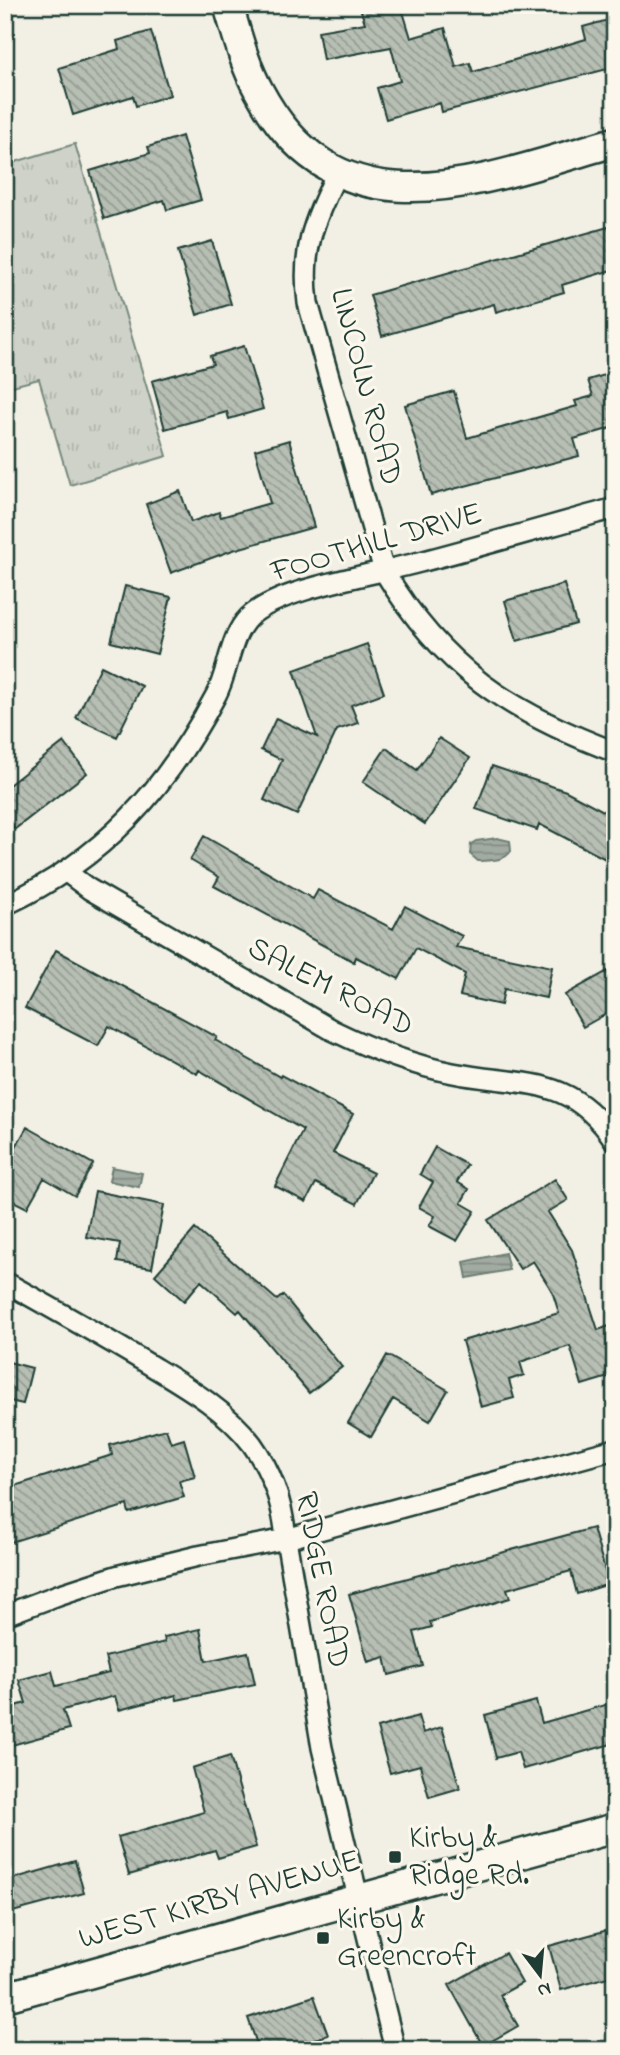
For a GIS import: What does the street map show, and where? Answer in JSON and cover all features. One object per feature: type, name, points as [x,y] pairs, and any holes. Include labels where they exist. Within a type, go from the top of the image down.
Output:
[{"type":"main road","points":[[228,5],[243,54],[271,112],[292,138],[316,160],[337,173],[396,186],[433,188],[484,178],[615,142]]},
{"type":"main road","name":"WEST KIRBY AVENUE","points":[[5,1997],[615,1828]]},
{"type":"street","name":"LINCOLN ROAD","points":[[337,173],[314,224],[305,258],[305,278],[308,303],[384,570],[401,600],[427,634],[459,667],[487,690],[519,710],[615,752]]},
{"type":"street","name":"FOOTHILL DRIVE","points":[[5,905],[65,871],[100,845],[133,815],[167,776],[194,736],[220,688],[236,636],[248,618],[264,607],[296,593],[615,508]]},
{"type":"street","name":"SALEM ROAD","points":[[65,871],[89,890],[332,1030],[371,1049],[407,1062],[454,1073],[528,1082],[556,1090],[582,1104],[601,1120],[615,1141]]},
{"type":"street","name":"RIDGE ROAD","points":[[5,1282],[131,1353],[195,1393],[232,1421],[267,1468],[283,1513],[322,1748],[395,2050]]},
{"type":"street","points":[[5,1615],[116,1576],[198,1556],[286,1539],[615,1449]]},
{"type":"green space","points":[[75,144],[167,456],[70,485],[39,379],[5,388],[5,165]]},
{"type":"shaded area","points":[[497,838],[510,841],[511,851],[505,857],[478,861],[470,854],[471,844],[476,841]]},
{"type":"shaded area","points":[[112,1167],[142,1173],[139,1187],[109,1181]]},
{"type":"shaded area","points":[[505,1253],[509,1270],[467,1278],[464,1262]]},
{"type":"building","points":[[359,5],[401,5],[411,38],[445,28],[456,67],[470,63],[473,72],[586,39],[583,27],[615,18],[615,67],[442,112],[440,103],[386,119],[377,88],[400,81],[391,47],[323,60],[318,31],[365,23]]},
{"type":"building","points":[[151,31],[170,95],[136,106],[133,96],[73,115],[59,68],[119,49],[117,41]]},
{"type":"building","points":[[182,136],[201,200],[167,210],[164,200],[104,219],[90,171],[150,153],[148,147]]},
{"type":"building","points":[[615,225],[615,269],[562,285],[564,292],[496,312],[494,304],[382,336],[370,295]]},
{"type":"building","points":[[212,241],[231,304],[197,315],[178,251]]},
{"type":"building","points":[[244,346],[263,409],[229,419],[227,412],[165,429],[152,381],[213,364],[210,356]]},
{"type":"building","points":[[615,372],[615,427],[574,439],[579,456],[431,495],[405,405],[454,391],[467,438],[577,406],[575,401],[593,396],[588,380]]},
{"type":"building","points":[[289,440],[314,527],[233,550],[171,573],[146,504],[180,491],[191,522],[219,512],[221,517],[270,503],[255,450]]},
{"type":"building","points":[[564,584],[576,624],[517,641],[505,601]]},
{"type":"building","points":[[125,586],[171,597],[157,654],[111,642]]},
{"type":"building","points":[[367,644],[384,693],[351,705],[358,723],[337,730],[297,815],[264,800],[282,760],[261,750],[276,718],[317,737],[294,670]]},
{"type":"building","points":[[101,666],[142,686],[117,737],[76,718]]},
{"type":"building","points":[[439,738],[470,758],[425,824],[363,782],[386,748],[417,770]]},
{"type":"building","points":[[64,742],[87,773],[15,829],[5,816],[5,788]]},
{"type":"building","points":[[492,766],[566,791],[615,817],[615,864],[539,824],[537,830],[476,809]]},
{"type":"building","points":[[204,836],[313,899],[318,890],[393,929],[405,906],[462,936],[456,947],[552,967],[546,998],[504,989],[501,1005],[460,996],[465,974],[416,948],[399,979],[356,957],[354,962],[214,886],[219,877],[190,860]]},
{"type":"building","points":[[56,950],[217,1037],[215,1040],[280,1077],[281,1075],[353,1114],[333,1153],[373,1173],[357,1204],[316,1183],[306,1202],[275,1186],[303,1130],[199,1070],[197,1074],[109,1026],[98,1046],[25,1008]]},
{"type":"building","points":[[615,967],[615,1009],[583,1027],[565,995]]},
{"type":"building","points":[[27,1127],[93,1164],[75,1196],[44,1178],[27,1208],[5,1197],[5,1166]]},
{"type":"building","points":[[435,1147],[467,1165],[457,1182],[469,1189],[461,1203],[475,1211],[457,1241],[429,1226],[435,1216],[419,1207],[433,1182],[420,1174]]},
{"type":"building","points":[[555,1179],[568,1200],[548,1212],[572,1250],[598,1330],[615,1324],[615,1375],[582,1385],[570,1346],[520,1362],[524,1375],[509,1380],[514,1398],[481,1407],[462,1341],[559,1313],[552,1291],[533,1261],[520,1269],[488,1220]]},
{"type":"building","points":[[95,1191],[164,1205],[152,1268],[117,1262],[120,1243],[86,1237]]},
{"type":"building","points":[[195,1229],[277,1300],[283,1295],[342,1367],[309,1393],[240,1310],[237,1313],[201,1281],[184,1301],[155,1275]]},
{"type":"building","points":[[387,1355],[448,1390],[430,1421],[393,1399],[371,1437],[348,1423]]},
{"type":"building","points":[[5,1361],[32,1368],[23,1404],[5,1400]]},
{"type":"building","points":[[166,1429],[171,1443],[184,1439],[195,1477],[179,1481],[184,1497],[129,1513],[127,1505],[5,1544],[5,1489],[112,1455],[110,1445]]},
{"type":"building","points":[[593,1528],[609,1584],[577,1594],[571,1571],[507,1589],[510,1598],[430,1622],[432,1627],[414,1632],[423,1666],[389,1675],[385,1657],[368,1662],[349,1594]]},
{"type":"building","points":[[200,1629],[206,1661],[248,1652],[255,1684],[177,1700],[176,1695],[119,1710],[115,1696],[63,1710],[69,1729],[5,1747],[5,1709],[26,1703],[19,1680],[52,1671],[56,1686],[109,1673],[105,1657],[165,1642],[164,1637]]},
{"type":"building","points":[[536,1701],[542,1723],[615,1702],[615,1743],[523,1769],[518,1752],[496,1758],[485,1715]]},
{"type":"building","points":[[418,1716],[423,1733],[442,1727],[460,1788],[429,1797],[420,1765],[390,1773],[377,1728]]},
{"type":"building","points":[[230,1756],[256,1847],[218,1858],[215,1850],[129,1875],[118,1837],[204,1812],[192,1768]]},
{"type":"building","points":[[75,1861],[84,1893],[5,1914],[5,1881]]},
{"type":"building","points":[[615,1928],[615,1975],[561,1990],[549,1946]]},
{"type":"building","points":[[505,1953],[522,1983],[500,1995],[518,2026],[483,2046],[449,1985]]},
{"type":"building","points":[[314,1996],[328,2035],[312,2040],[315,2050],[259,2050],[248,2018]]},
{"type":"place","name":"Kirby & Ridge Rd.","points":[[395,1857]]},
{"type":"place","name":"Kirby & Greencroft","points":[[323,1938]]}]
